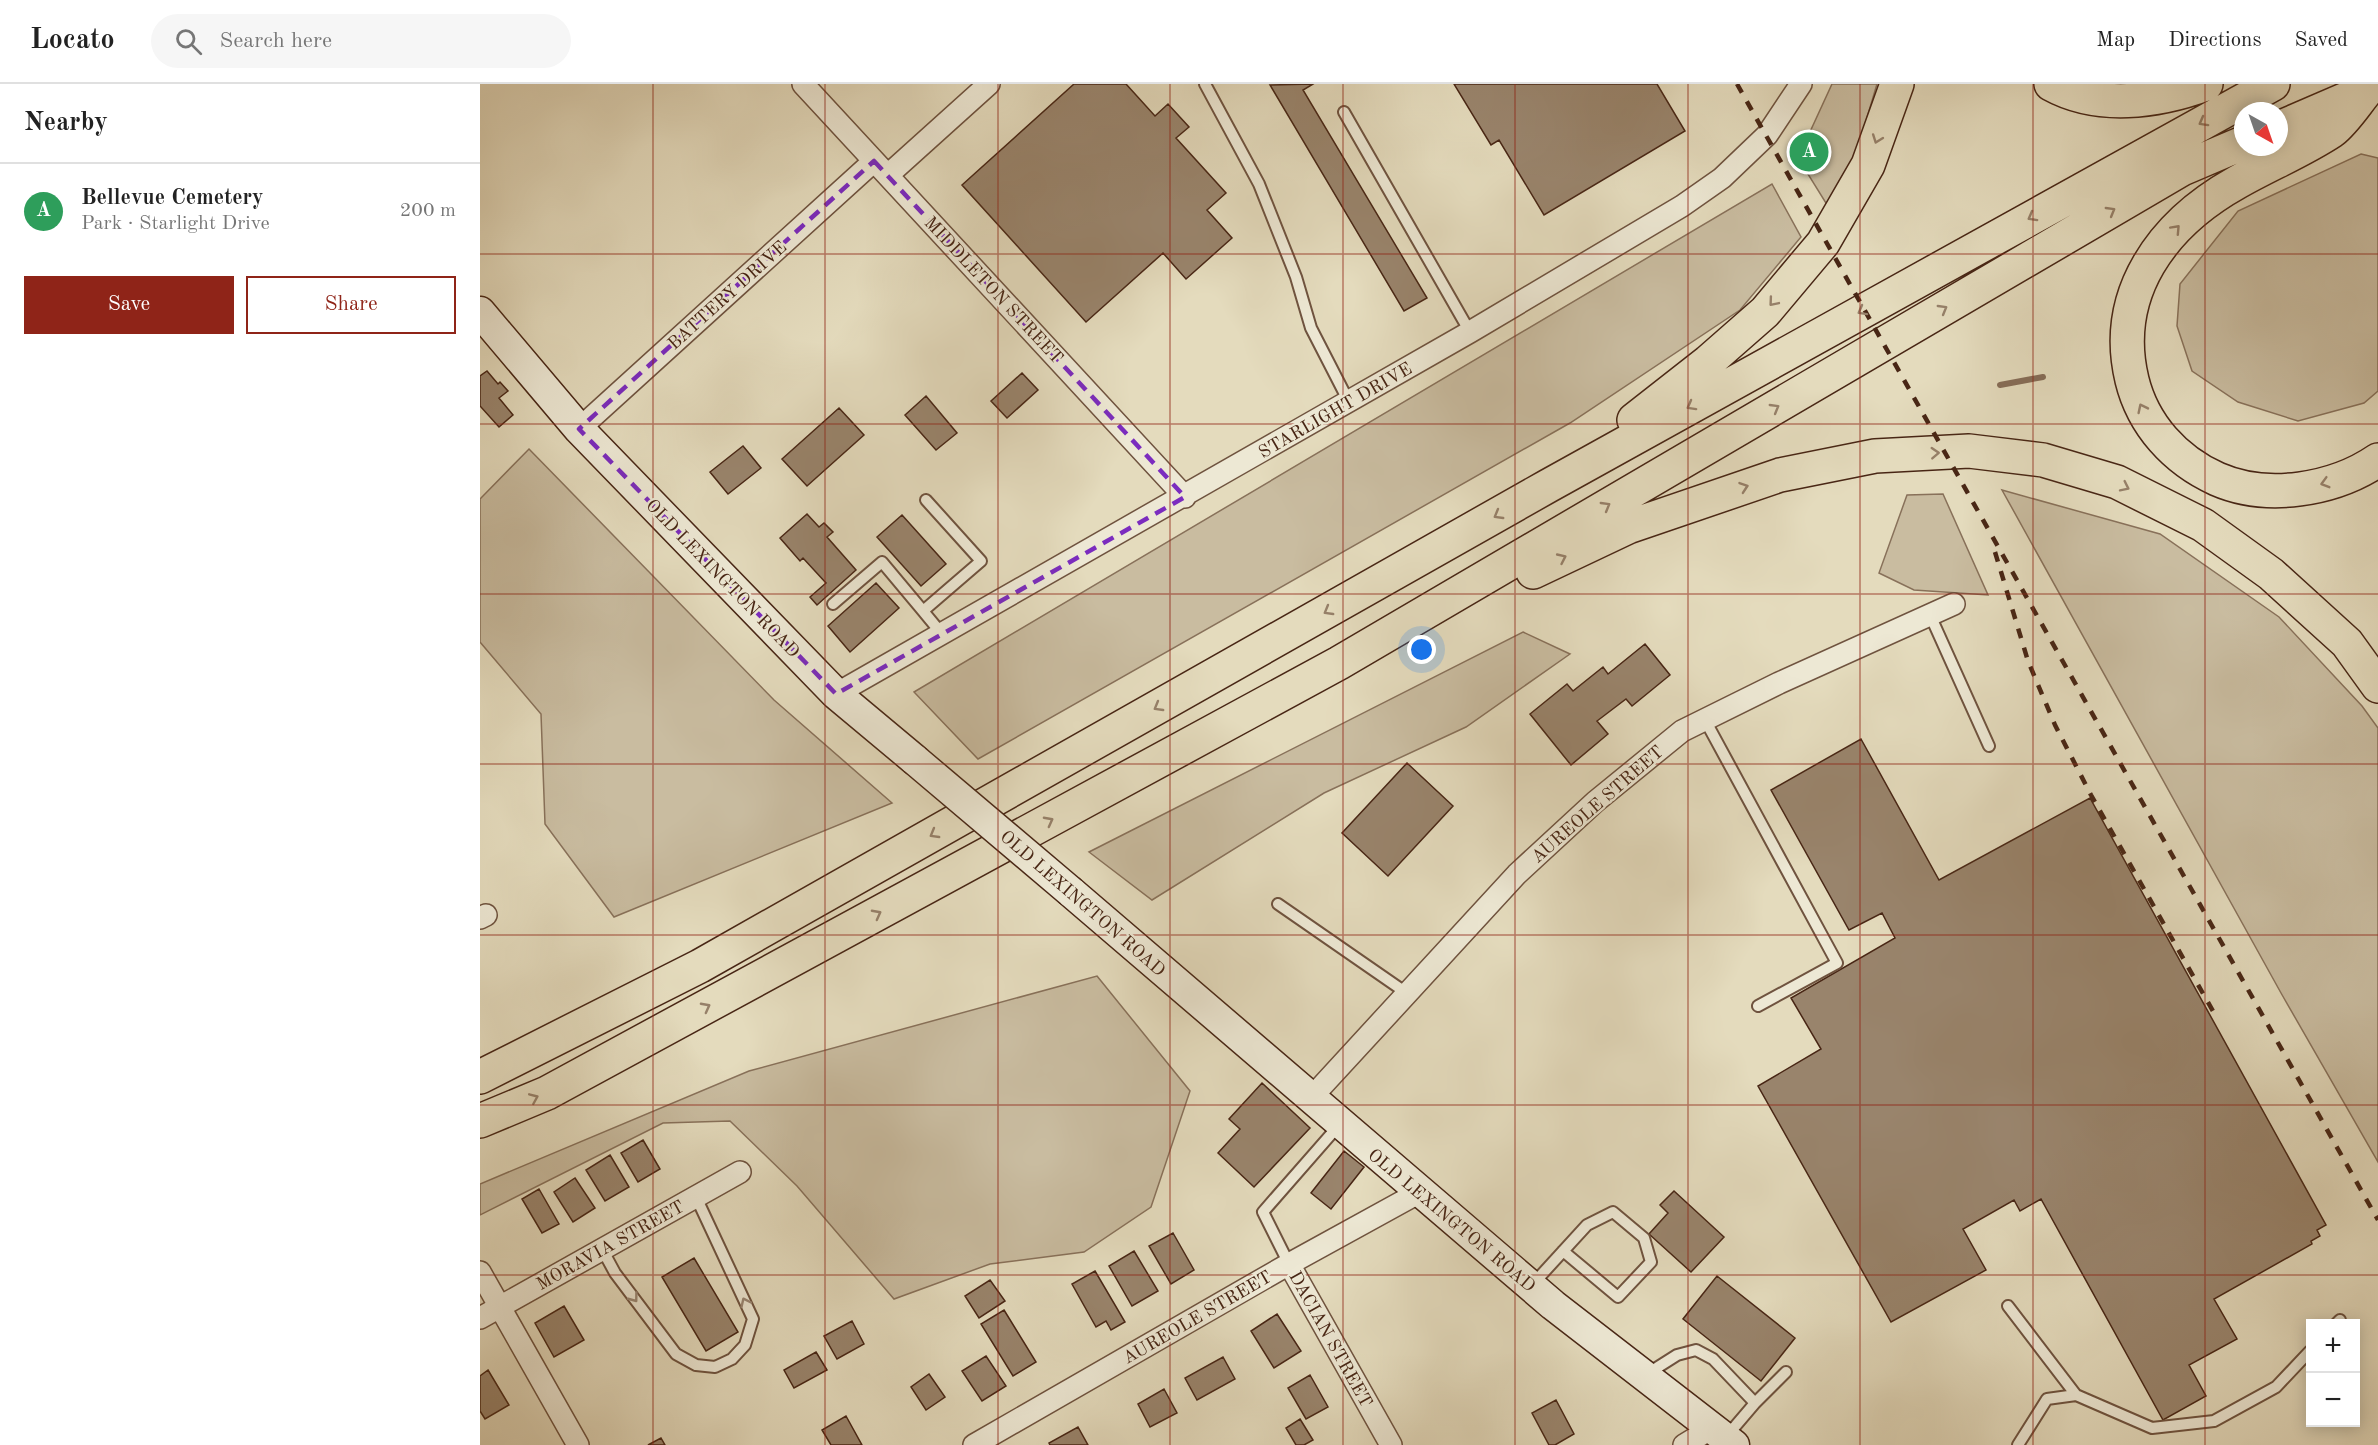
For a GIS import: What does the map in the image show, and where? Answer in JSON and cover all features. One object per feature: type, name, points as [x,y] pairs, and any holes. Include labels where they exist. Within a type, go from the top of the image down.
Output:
[{"type":"highway","points":[[1548,486],[1708,362],[1764,312],[1828,237],[1868,165],[1897,84]]},
{"type":"highway","points":[[2051,84],[2083,96],[2111,102],[2166,95],[2206,84]]},
{"type":"highway","points":[[480,1077],[700,966],[1548,486],[2273,84]]},
{"type":"highway","points":[[2288,124],[2373,87]]},
{"type":"highway","points":[[2373,87],[2333,130],[2233,184],[2196,210],[2180,225],[2152,257],[2139,281],[2128,320],[2127,348],[2136,396],[2158,435],[2182,458],[2220,480],[2267,490],[2289,490],[2330,482],[2349,475],[2378,459]]},
{"type":"highway","points":[[480,1121],[557,1087],[1339,663],[2182,169],[2234,147]]},
{"type":"highway","points":[[1339,663],[1628,527],[1780,475],[1875,456],[1969,451],[2043,460],[2117,482],[2203,525],[2271,574],[2346,643],[2378,686]]},
{"type":"main road","name":"OLD LEXINGTON ROAD","points":[[480,312],[579,429],[836,694],[1531,1286],[1724,1437]]},
{"type":"street","name":"MIDDLETON STREET","points":[[803,84],[1185,496]]},
{"type":"street","name":"BATTERY DRIVE","points":[[579,429],[881,168],[989,84]]},
{"type":"street","name":"STARLIGHT DRIVE","points":[[836,694],[1349,402],[1682,206],[1722,178],[1767,135],[1801,84]]},
{"type":"street","name":"AUREOLE STREET","points":[[1310,1099],[1517,874],[1586,810],[1683,731],[1779,683],[1954,604]]},
{"type":"street","name":"MORAVIA STREET","points":[[480,1318],[740,1172]]},
{"type":"street","name":"AUREOLE STREET","points":[[975,1445],[1289,1264],[1420,1192]]},
{"type":"street","name":"DACIAN STREET","points":[[1289,1264],[1391,1445]]},
{"type":"street","points":[[480,1272],[578,1445]]},
{"type":"street","points":[[1684,1445],[1724,1437]]},
{"type":"lane","points":[[1205,84],[1259,184],[1296,277],[1311,328],[1349,402]]},
{"type":"lane","points":[[1344,112],[1470,332]]},
{"type":"lane","points":[[923,611],[981,561],[926,500]]},
{"type":"lane","points":[[833,604],[882,562],[942,634]]},
{"type":"lane","points":[[1930,615],[1989,746]]},
{"type":"lane","points":[[1705,720],[1837,963],[1758,1006]]},
{"type":"lane","points":[[1278,904],[1408,994]]},
{"type":"lane","points":[[1289,1264],[1263,1212],[1340,1124]]},
{"type":"lane","points":[[602,1249],[615,1273],[676,1354],[696,1365],[715,1367],[732,1359],[745,1345],[753,1319],[696,1197]]},
{"type":"lane","points":[[1531,1286],[1563,1251],[1587,1225],[1613,1212],[1644,1238],[1651,1262],[1618,1297],[1563,1251]]},
{"type":"lane","points":[[2008,1306],[2076,1395],[2152,1428],[2214,1421],[2276,1387],[2306,1355]]},
{"type":"lane","points":[[1644,1376],[1677,1355],[1696,1350],[1713,1359],[1755,1403]]},
{"type":"lane","points":[[1724,1437],[1786,1372]]},
{"type":"lane","points":[[2018,1445],[2046,1399],[2076,1395]]},
{"type":"highlighted area","points":[[874,161],[1185,497],[836,694],[579,429]]},
{"type":"shaded area","points":[[1832,84],[1877,84],[1858,148],[1829,208],[1798,158]]},
{"type":"shaded area","points":[[2361,154],[2378,158],[2378,391],[2364,403],[2298,421],[2238,402],[2192,371],[2177,326],[2180,284],[2238,211]]},
{"type":"shaded area","points":[[1772,184],[1801,237],[1740,310],[1570,423],[978,759],[914,692]]},
{"type":"shaded area","points":[[529,449],[774,700],[892,803],[614,917],[545,824],[541,714],[480,642],[480,499]]},
{"type":"shaded area","points":[[2002,490],[2160,534],[2279,617],[2362,706],[2378,728],[2378,1162],[2281,993]]},
{"type":"shaded area","points":[[1943,494],[1988,595],[1914,590],[1879,573],[1907,495]]},
{"type":"shaded area","points":[[1523,632],[1570,654],[1466,727],[1324,793],[1152,900],[1089,852]]},
{"type":"shaded area","points":[[1097,976],[1190,1091],[1151,1207],[1084,1252],[990,1264],[894,1299],[797,1186],[730,1121],[663,1123],[480,1215],[480,1184],[749,1071]]},
{"type":"building","points":[[1074,84],[1126,84],[1155,116],[1168,104],[1189,127],[1176,138],[1226,193],[1207,210],[1232,238],[1186,279],[1163,253],[1086,322],[962,185]]},
{"type":"building","points":[[1313,84],[1303,90],[1427,298],[1404,311],[1270,85]]},
{"type":"building","points":[[1454,84],[1657,84],[1685,131],[1544,215],[1499,140],[1491,145]]},
{"type":"building","points":[[487,371],[498,384],[500,382],[508,391],[499,398],[513,415],[499,427],[480,406],[480,376]]},
{"type":"building","points":[[1022,373],[1038,390],[1007,418],[991,401]]},
{"type":"building","points":[[926,396],[957,433],[936,450],[905,415]]},
{"type":"building","points":[[839,408],[864,435],[807,486],[782,459]]},
{"type":"building","points":[[743,446],[761,468],[728,494],[710,472]]},
{"type":"building","points":[[807,514],[819,527],[824,523],[833,532],[827,537],[856,570],[817,605],[810,597],[826,583],[803,558],[800,561],[780,538]]},
{"type":"building","points":[[902,515],[946,564],[921,586],[877,537]]},
{"type":"building","points":[[876,583],[899,608],[850,652],[828,626]]},
{"type":"building","points":[[1645,644],[1670,675],[1632,706],[1626,699],[1597,721],[1608,734],[1571,765],[1530,714],[1567,684],[1573,691],[1603,667],[1608,674]]},
{"type":"building","points":[[1861,739],[1939,880],[2090,798],[2326,1225],[2317,1230],[2320,1236],[2311,1241],[2312,1244],[2214,1299],[2237,1339],[2189,1365],[2206,1396],[2163,1420],[2041,1199],[2020,1211],[2014,1200],[1963,1229],[1986,1270],[1891,1322],[1758,1086],[1821,1049],[1791,998],[1895,938],[1882,913],[1849,930],[1771,790]]},
{"type":"building","points":[[1407,763],[1453,806],[1388,876],[1342,833]]},
{"type":"building","points":[[1262,1083],[1310,1128],[1254,1187],[1218,1153],[1240,1129],[1229,1119]]},
{"type":"building","points":[[643,1140],[660,1169],[638,1182],[621,1153]]},
{"type":"building","points":[[1344,1151],[1364,1167],[1331,1209],[1311,1193]]},
{"type":"building","points":[[610,1155],[629,1187],[605,1201],[586,1170]]},
{"type":"building","points":[[575,1178],[595,1208],[573,1222],[554,1192]]},
{"type":"building","points":[[539,1189],[559,1224],[542,1233],[522,1199]]},
{"type":"building","points":[[1674,1191],[1724,1237],[1691,1272],[1649,1234],[1668,1213],[1660,1205]]},
{"type":"building","points":[[1173,1233],[1194,1270],[1171,1284],[1149,1246]]},
{"type":"building","points":[[1134,1251],[1158,1291],[1132,1306],[1109,1266]]},
{"type":"building","points":[[694,1258],[738,1332],[706,1351],[662,1277]]},
{"type":"building","points":[[1095,1271],[1125,1322],[1111,1330],[1106,1321],[1096,1327],[1072,1284]]},
{"type":"building","points":[[1717,1276],[1795,1338],[1761,1381],[1683,1319]]},
{"type":"building","points":[[990,1280],[1005,1301],[979,1318],[965,1296]]},
{"type":"building","points":[[564,1306],[584,1340],[554,1357],[535,1323]]},
{"type":"building","points":[[1004,1310],[1036,1362],[1013,1376],[981,1324]]},
{"type":"building","points":[[1277,1314],[1301,1351],[1274,1368],[1251,1331]]},
{"type":"building","points":[[852,1321],[864,1344],[837,1359],[824,1336]]},
{"type":"building","points":[[816,1352],[827,1370],[794,1388],[784,1370]]},
{"type":"building","points":[[986,1356],[1006,1386],[982,1401],[962,1371]]},
{"type":"building","points":[[1223,1357],[1235,1379],[1197,1400],[1185,1378]]},
{"type":"building","points":[[488,1370],[509,1405],[485,1419],[480,1411],[480,1376]]},
{"type":"building","points":[[929,1374],[945,1397],[926,1410],[911,1387]]},
{"type":"building","points":[[1310,1375],[1328,1407],[1306,1419],[1288,1388]]},
{"type":"building","points":[[1164,1389],[1177,1413],[1150,1427],[1138,1404]]},
{"type":"building","points":[[1556,1400],[1574,1434],[1555,1445],[1549,1445],[1532,1413]]},
{"type":"building","points":[[846,1416],[862,1445],[831,1445],[822,1430]]},
{"type":"building","points":[[1300,1419],[1313,1440],[1304,1445],[1296,1445],[1286,1428]]},
{"type":"building","points":[[1078,1427],[1088,1445],[1050,1445],[1049,1443]]},
{"type":"building","points":[[661,1438],[665,1445],[648,1445]]},
{"type":"waterway","points":[[2000,385],[2043,377]]},
{"type":"railway","points":[[1737,84],[2378,1220]]},
{"type":"railway","points":[[1995,552],[2028,661],[2055,725],[2091,795],[2214,1013]]},
{"type":"place","name":"Bellevue Cemetery","points":[[1809,152]]}]
